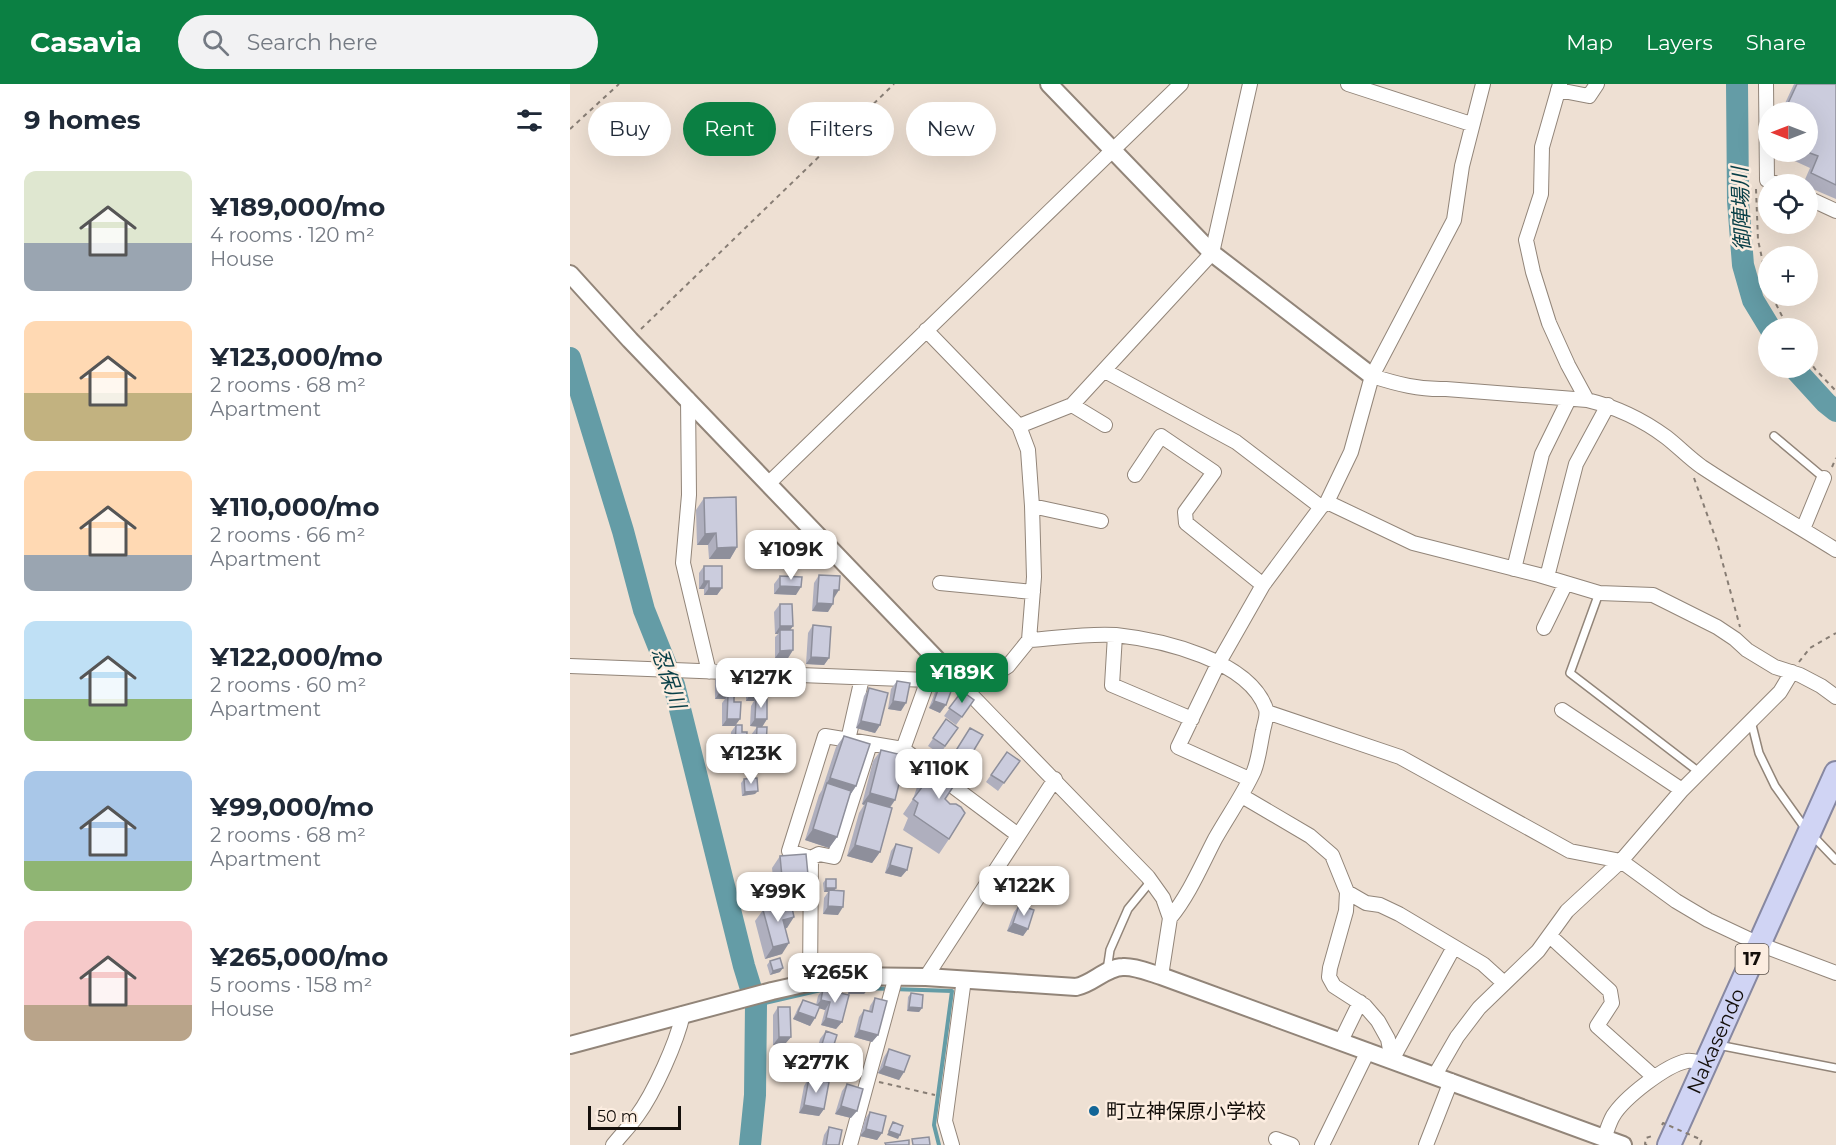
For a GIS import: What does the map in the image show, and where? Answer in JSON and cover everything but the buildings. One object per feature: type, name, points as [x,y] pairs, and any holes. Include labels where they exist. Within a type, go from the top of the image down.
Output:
[{"type":"highway","name":"Nakasendo","points":[[1665,1135],[1710,1054],[1836,773]]},
{"type":"street","points":[[1048,84],[1212,253],[1372,376],[1427,390],[1446,389],[1587,400],[1608,405],[1638,419],[1667,438],[1687,457],[1836,550]]},
{"type":"street","points":[[769,483],[1181,84]]},
{"type":"street","points":[[1019,426],[1072,405],[1212,253],[1250,84]]},
{"type":"street","points":[[1348,84],[1471,124]]},
{"type":"street","points":[[1250,778],[1178,747],[1218,664],[1263,585],[1324,505],[1351,452],[1372,376],[1454,220],[1462,166],[1483,84]]},
{"type":"street","points":[[1587,400],[1549,323],[1526,240],[1540,194],[1542,147],[1559,87],[1589,96],[1597,84]]},
{"type":"street","points":[[1766,84],[1767,174]]},
{"type":"street","points":[[1818,203],[1836,211]]},
{"type":"street","points":[[570,274],[630,340],[1151,881],[1163,898],[1170,918],[1161,976]]},
{"type":"street","points":[[903,749],[928,680],[945,668],[983,674],[997,673],[1008,666],[1029,640],[1033,592],[1032,506],[1028,450],[1019,426],[926,330]]},
{"type":"street","points":[[1105,371],[1236,442],[1324,505],[1413,543],[1547,577],[1599,593],[1653,595],[1717,627],[1736,639],[1747,650],[1775,667],[1792,672],[1821,686],[1836,697]]},
{"type":"street","points":[[688,399],[689,495],[683,563],[709,672]]},
{"type":"street","points":[[1514,569],[1542,454],[1569,399]]},
{"type":"street","points":[[1072,405],[1105,425]]},
{"type":"street","points":[[1547,577],[1576,465],[1608,405]]},
{"type":"street","points":[[1135,475],[1161,436],[1214,472],[1185,512],[1186,523],[1263,585]]},
{"type":"street","points":[[1803,529],[1824,478]]},
{"type":"street","points":[[1032,506],[1101,521]]},
{"type":"street","points":[[940,583],[1033,592]]},
{"type":"street","points":[[1544,628],[1566,583]]},
{"type":"street","points":[[1029,640],[1115,635],[1181,648],[1241,677],[1260,696],[1267,712],[1259,754],[1250,778],[1180,906],[1170,918]]},
{"type":"street","points":[[1115,635],[1112,685],[1192,719]]},
{"type":"street","points":[[570,666],[928,680]]},
{"type":"street","points":[[1435,1075],[1457,1036],[1479,1008],[1538,951],[1567,912],[1621,861],[1699,772],[1780,692],[1792,672]]},
{"type":"street","points":[[848,740],[862,678]]},
{"type":"street","points":[[1562,711],[1682,790]]},
{"type":"street","points":[[1267,712],[1400,757],[1570,851],[1621,861],[1676,901],[1708,920],[1759,944],[1836,973]]},
{"type":"street","points":[[870,744],[834,857],[819,854],[811,858],[789,851],[825,736],[903,749],[1018,835]]},
{"type":"street","points":[[926,977],[1054,778]]},
{"type":"street","points":[[1242,796],[1322,844],[1332,855],[1347,892],[1346,911],[1329,977],[1334,986],[1360,1002],[1378,1021],[1388,1039],[1392,1060]]},
{"type":"street","points":[[810,981],[811,858]]},
{"type":"street","points":[[1347,892],[1366,903],[1380,905],[1399,914],[1483,964],[1504,983]]},
{"type":"street","points":[[1550,936],[1610,991],[1612,1003],[1597,1026],[1654,1077]]},
{"type":"street","points":[[1392,1060],[1454,947]]},
{"type":"street","points":[[570,1045],[772,990],[839,976],[926,977],[1076,987],[1087,985],[1106,972],[1123,967],[1161,976],[1623,1145]]},
{"type":"street","points":[[850,1145],[896,976]]},
{"type":"street","points":[[952,1145],[945,1121],[964,979]]},
{"type":"street","points":[[1341,1041],[1360,1002]]},
{"type":"street","points":[[613,1145],[638,1114],[650,1093],[679,1033],[683,1014]]},
{"type":"street","points":[[1322,1145],[1368,1051]]},
{"type":"street","points":[[1604,1138],[1622,1105],[1654,1077],[1674,1065],[1710,1054]]},
{"type":"street","points":[[1426,1145],[1451,1081]]},
{"type":"street","points":[[1276,1139],[1292,1145]]},
{"type":"lane","points":[[1774,436],[1824,478]]},
{"type":"lane","points":[[1599,593],[1570,673],[1699,772]]},
{"type":"lane","points":[[1751,721],[1759,753],[1775,786],[1809,833],[1836,860]]},
{"type":"lane","points":[[1106,972],[1110,950],[1128,909],[1151,881]]},
{"type":"lane","points":[[1710,1054],[1836,1068]]},
{"type":"path","points":[[570,129],[619,84]]},
{"type":"path","points":[[630,340],[894,84]]},
{"type":"path","points":[[1818,372],[1836,391]]},
{"type":"path","points":[[1687,457],[1716,542],[1747,650]]},
{"type":"path","points":[[1792,672],[1810,648],[1836,633]]},
{"type":"path","points":[[868,1080],[936,1095]]},
{"type":"path","points":[[1665,1135],[1663,1123],[1702,1140],[1700,1145]]},
{"type":"path","points":[[1646,1145],[1647,1138]]},
{"type":"waterway","name":"御陣場川","points":[[1737,84],[1738,201],[1743,265],[1753,300],[1764,318]]},
{"type":"waterway","name":"忍保川","points":[[570,358],[623,531],[644,610],[674,685],[744,966],[756,1005],[755,1095],[750,1145]]},
{"type":"waterway","name":"御陣場川","points":[[1803,378],[1836,411]]},
{"type":"waterway","points":[[756,1005],[834,987],[852,987]]},
{"type":"waterway","points":[[862,988],[952,991],[934,1125],[939,1145]]},
{"type":"place","name":"町立神保原小学校","points":[[1094,1111]]}]
